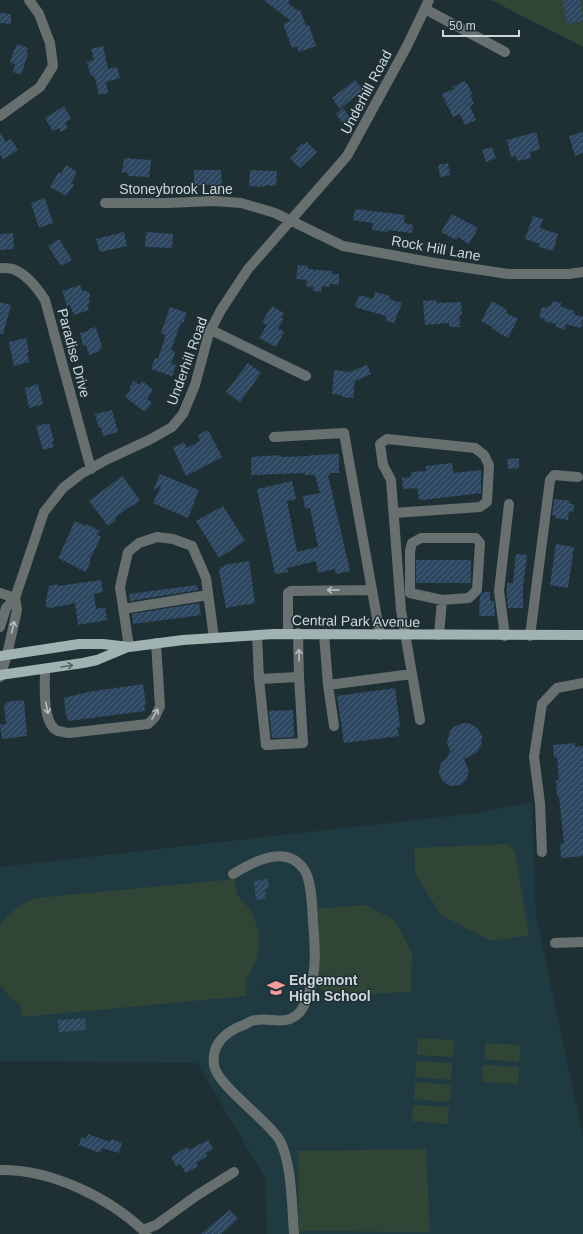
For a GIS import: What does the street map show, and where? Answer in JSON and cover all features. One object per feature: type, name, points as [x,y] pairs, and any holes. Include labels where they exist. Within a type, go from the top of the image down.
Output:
[{"type":"main road","name":"Central Park Avenue","points":[[0,676],[97,660],[129,647],[156,643],[257,635],[298,633],[583,636]]},
{"type":"main road","name":"Central Park Avenue","points":[[3,655],[79,644],[103,644],[129,647]]},
{"type":"street","points":[[0,116],[40,87],[53,66],[50,43],[39,14],[29,0]]},
{"type":"street","points":[[427,5],[505,52]]},
{"type":"street","name":"Underhill Road","points":[[0,627],[6,608],[15,598],[44,512],[63,488],[81,474],[106,460],[151,439],[172,427],[183,414],[195,385],[211,330],[221,310],[248,269],[347,156],[427,5]]},
{"type":"street","name":"Stoneybrook Lane","points":[[105,203],[214,201],[241,203],[275,213],[291,220]]},
{"type":"street","name":"Rock Hill Lane","points":[[291,220],[343,246],[435,263],[508,274],[569,274],[583,272]]},
{"type":"street","name":"Paradise Drive","points":[[0,268],[13,270],[31,282],[38,289],[45,300],[91,469]]},
{"type":"street","points":[[211,330],[306,376]]},
{"type":"street","points":[[274,437],[344,433],[380,635]]},
{"type":"street","points":[[394,514],[480,507],[487,502],[489,465],[484,455],[476,448],[387,439],[380,444],[382,465],[392,480],[394,514],[401,610],[420,720]]},
{"type":"street","points":[[530,636],[550,480],[554,475],[578,477]]},
{"type":"street","points":[[505,636],[498,591],[509,504]]},
{"type":"street","points":[[129,647],[120,587],[128,552],[139,543],[157,537],[173,539],[192,546],[206,578],[214,638]]},
{"type":"street","points":[[421,538],[476,538],[480,543],[477,590],[469,598],[442,600],[410,593],[410,552],[412,543],[421,538]]},
{"type":"street","points":[[288,634],[288,593],[291,591],[372,590]]},
{"type":"street","points":[[0,593],[15,598]]},
{"type":"street","points":[[124,609],[208,595]]},
{"type":"street","name":"Underhill Road","points":[[0,676],[3,655],[17,610],[15,598]]},
{"type":"street","points":[[439,635],[442,600]]},
{"type":"street","points":[[257,635],[266,745],[303,743],[298,633]]},
{"type":"street","points":[[324,634],[328,685],[334,726]]},
{"type":"street","points":[[45,669],[45,705],[51,724],[56,730],[68,733],[148,724],[155,717],[160,706],[156,643]]},
{"type":"street","points":[[328,685],[412,674]]},
{"type":"street","points":[[260,682],[299,677]]},
{"type":"street","points":[[542,852],[540,803],[534,756],[542,704],[557,688],[583,683]]},
{"type":"street","points":[[233,874],[266,858],[283,856],[296,861],[305,872],[311,894],[315,957],[312,982],[302,1011],[290,1019],[281,1021],[258,1019],[233,1029],[224,1036],[216,1046],[214,1064],[216,1072],[234,1093],[272,1130],[279,1140],[287,1158],[294,1234]]},
{"type":"street","points":[[555,943],[583,942]]},
{"type":"street","points":[[0,1170],[36,1174],[82,1190],[113,1207],[145,1232],[196,1196],[234,1172]]},
{"type":"shaded area","name":"Edgemont High School","points":[[532,802],[536,915],[583,1136],[583,1234],[267,1234],[265,1178],[197,1063],[0,1061],[0,867],[477,813]]},
{"type":"green space","points":[[491,0],[583,0],[583,47]]},
{"type":"green space","points":[[506,844],[515,851],[529,935],[491,941],[441,915],[415,874],[414,848]]},
{"type":"green space","points":[[235,879],[237,895],[251,910],[258,930],[259,941],[257,957],[252,970],[245,980],[247,996],[22,1017],[21,1006],[11,998],[0,985],[0,926],[9,914],[23,904],[34,899]]},
{"type":"green space","points":[[366,905],[394,920],[412,952],[411,992],[328,995],[315,983],[310,909]]},
{"type":"green space","points":[[418,1038],[454,1040],[453,1057],[417,1055]]},
{"type":"green space","points":[[485,1043],[521,1045],[519,1062],[484,1059]]},
{"type":"green space","points":[[416,1061],[452,1063],[451,1080],[415,1077]]},
{"type":"green space","points":[[483,1065],[519,1067],[518,1084],[482,1082]]},
{"type":"green space","points":[[415,1082],[451,1085],[450,1102],[414,1099]]},
{"type":"green space","points":[[413,1105],[449,1107],[448,1124],[412,1121]]},
{"type":"green space","points":[[426,1149],[430,1232],[299,1231],[298,1151]]},
{"type":"building","points":[[264,0],[290,0],[288,3],[298,11],[300,10],[306,26],[309,25],[316,46],[299,52],[297,46],[292,48],[283,24],[291,21]]},
{"type":"building","points":[[563,0],[581,0],[583,21],[567,24]]},
{"type":"building","points":[[0,13],[11,14],[11,24],[0,23]]},
{"type":"building","points":[[17,44],[28,48],[26,53],[28,53],[21,75],[13,72],[15,64],[10,63]]},
{"type":"building","points":[[103,46],[108,69],[117,67],[120,78],[106,82],[108,93],[99,95],[96,81],[93,75],[91,76],[87,62],[94,60],[91,49]]},
{"type":"building","points":[[355,80],[363,90],[340,109],[332,98]]},
{"type":"building","points":[[465,81],[472,94],[470,95],[474,104],[470,106],[476,120],[465,125],[460,114],[453,117],[442,94],[454,89],[452,87]]},
{"type":"building","points":[[64,106],[71,119],[65,123],[68,128],[61,132],[59,128],[53,131],[45,118]]},
{"type":"building","points":[[343,108],[351,119],[344,125],[336,114]]},
{"type":"building","points":[[0,132],[6,142],[11,139],[18,150],[3,159],[0,154]]},
{"type":"building","points":[[536,132],[540,149],[530,152],[531,158],[518,161],[516,156],[511,157],[507,140]]},
{"type":"building","points":[[583,132],[583,153],[575,156],[569,136]]},
{"type":"building","points":[[307,142],[317,152],[300,168],[290,158],[298,151],[296,149],[302,143],[304,145]]},
{"type":"building","points":[[492,147],[496,158],[486,162],[482,150]]},
{"type":"building","points":[[124,158],[151,160],[149,177],[128,176],[128,173],[122,172]]},
{"type":"building","points":[[448,163],[450,175],[440,177],[438,165]]},
{"type":"building","points":[[66,165],[77,172],[71,183],[74,185],[66,196],[50,187],[59,172],[61,174]]},
{"type":"building","points":[[194,170],[221,170],[222,185],[194,185]]},
{"type":"building","points":[[250,170],[277,171],[276,186],[249,186]]},
{"type":"building","points":[[45,198],[53,223],[39,228],[31,203]]},
{"type":"building","points":[[355,209],[405,215],[404,223],[413,225],[412,233],[372,230],[373,223],[353,220]]},
{"type":"building","points":[[452,214],[478,228],[469,244],[458,237],[456,240],[441,232]]},
{"type":"building","points":[[533,216],[543,219],[540,228],[558,234],[553,251],[539,247],[540,244],[525,239]]},
{"type":"building","points":[[124,232],[127,246],[100,252],[96,239]]},
{"type":"building","points":[[146,232],[173,234],[172,248],[145,247]]},
{"type":"building","points":[[13,233],[14,249],[0,250],[0,234]]},
{"type":"building","points":[[59,239],[72,260],[61,266],[48,246]]},
{"type":"building","points":[[298,265],[308,266],[308,269],[332,271],[332,274],[339,274],[339,285],[330,284],[330,287],[322,286],[321,292],[313,291],[313,287],[306,286],[307,280],[296,279]]},
{"type":"building","points":[[80,285],[82,290],[89,292],[90,303],[87,304],[89,310],[74,315],[70,305],[67,306],[62,291]]},
{"type":"building","points":[[375,292],[390,296],[389,299],[402,303],[394,323],[385,320],[386,316],[355,307],[359,295],[373,299]]},
{"type":"building","points":[[436,300],[437,303],[461,302],[462,315],[459,315],[460,327],[449,327],[449,323],[425,325],[423,301]]},
{"type":"building","points":[[492,301],[507,310],[506,313],[518,319],[508,338],[481,321]]},
{"type":"building","points":[[552,301],[561,303],[560,306],[574,311],[573,314],[583,317],[581,328],[566,324],[565,330],[556,327],[556,324],[544,321],[545,319],[539,317],[542,307],[547,308],[548,305],[551,306]]},
{"type":"building","points":[[0,302],[11,305],[3,334],[0,334]]},
{"type":"building","points":[[272,306],[284,313],[281,318],[284,319],[278,328],[284,332],[276,347],[259,338],[267,325],[262,322]]},
{"type":"building","points":[[170,307],[187,313],[183,323],[181,322],[171,350],[175,352],[171,364],[176,365],[172,376],[151,369],[155,358],[158,359],[166,335],[161,333]]},
{"type":"building","points":[[96,327],[102,347],[98,352],[89,355],[86,345],[83,346],[80,333],[89,331],[88,329]]},
{"type":"building","points":[[26,338],[29,352],[27,353],[29,362],[14,366],[9,342]]},
{"type":"building","points":[[248,363],[261,373],[240,402],[226,392]]},
{"type":"building","points":[[367,365],[371,374],[355,381],[353,398],[332,394],[334,370],[350,372]]},
{"type":"building","points":[[134,381],[139,385],[142,381],[153,390],[147,399],[152,403],[145,412],[125,397],[131,390],[129,388]]},
{"type":"building","points":[[38,384],[43,404],[29,408],[25,388]]},
{"type":"building","points":[[112,410],[118,432],[103,436],[95,414]]},
{"type":"building","points":[[49,423],[54,441],[52,442],[54,447],[43,450],[36,426]]},
{"type":"building","points":[[208,430],[222,457],[186,476],[173,448],[184,442],[187,448],[200,441],[198,435]]},
{"type":"building","points":[[339,454],[339,473],[330,473],[330,475],[328,475],[350,571],[336,574],[335,569],[318,573],[316,561],[287,568],[288,572],[275,574],[257,489],[292,481],[296,499],[287,501],[297,552],[318,547],[310,508],[305,509],[303,496],[320,493],[315,475],[305,475],[305,473],[251,475],[251,457]]},
{"type":"building","points":[[519,458],[519,468],[508,469],[507,459]]},
{"type":"building","points":[[452,463],[453,473],[481,470],[481,493],[423,500],[419,499],[417,488],[403,489],[402,478],[411,477],[411,472],[426,471],[426,466]]},
{"type":"building","points":[[160,474],[199,490],[188,518],[153,503],[162,484],[153,491]]},
{"type":"building","points":[[122,476],[140,500],[117,516],[115,519],[116,520],[108,526],[89,501]]},
{"type":"building","points":[[554,499],[570,501],[570,504],[574,504],[573,512],[569,511],[568,520],[555,518],[555,515],[552,515]]},
{"type":"building","points":[[223,506],[245,541],[219,558],[196,521]]},
{"type":"building","points":[[75,521],[86,526],[86,524],[100,531],[96,534],[101,537],[90,559],[86,572],[58,558]]},
{"type":"building","points":[[556,544],[574,547],[568,588],[550,585]]},
{"type":"building","points":[[516,554],[527,555],[523,586],[523,608],[508,608],[507,583],[513,583]]},
{"type":"building","points":[[416,560],[471,560],[471,583],[416,583]]},
{"type":"building","points":[[249,561],[255,603],[226,608],[219,570],[220,567],[225,567],[223,565]]},
{"type":"building","points":[[101,580],[103,592],[94,594],[96,609],[105,607],[107,620],[78,625],[75,603],[50,608],[45,606],[49,586]]},
{"type":"building","points":[[197,585],[198,590],[130,601],[129,594]]},
{"type":"building","points":[[483,592],[490,592],[490,601],[494,601],[495,616],[479,616],[480,596]]},
{"type":"building","points":[[199,603],[201,615],[133,624],[132,614]]},
{"type":"building","points":[[143,684],[146,705],[144,705],[145,711],[68,721],[64,698],[88,692]]},
{"type":"building","points":[[395,688],[400,727],[397,728],[399,736],[344,743],[337,696]]},
{"type":"building","points":[[24,700],[27,736],[2,739],[0,725],[6,724],[4,705],[7,702]]},
{"type":"building","points":[[293,710],[294,737],[272,738],[269,711]]},
{"type":"building","points":[[464,723],[471,724],[478,729],[482,736],[481,746],[477,752],[464,759],[469,771],[466,780],[461,785],[452,786],[448,785],[442,780],[439,769],[450,751],[447,742],[450,731],[455,726]]},
{"type":"building","points":[[575,743],[575,747],[583,746],[583,856],[561,858],[560,844],[564,843],[559,796],[557,797],[556,780],[559,780],[557,757],[554,758],[553,745]]},
{"type":"building","points":[[268,879],[269,888],[265,889],[266,899],[256,900],[254,881]]},
{"type":"building","points":[[85,1018],[86,1030],[59,1032],[58,1020]]},
{"type":"building","points":[[88,1134],[110,1142],[111,1139],[122,1143],[119,1153],[102,1148],[100,1153],[79,1145],[81,1137],[86,1139]]},
{"type":"building","points":[[208,1140],[213,1149],[206,1153],[207,1156],[196,1163],[198,1166],[186,1173],[180,1164],[176,1166],[171,1157],[187,1147],[189,1150]]},
{"type":"building","points":[[230,1210],[238,1219],[221,1234],[201,1234]]},
{"type":"place","name":"Edgemont High School","points":[[276,988]]}]
